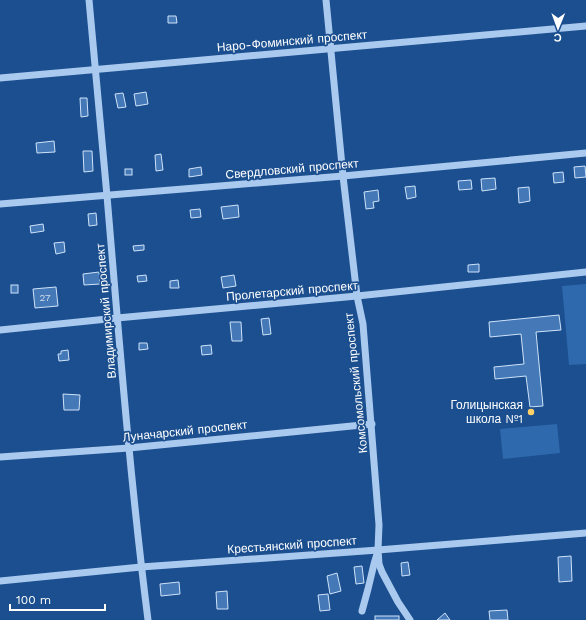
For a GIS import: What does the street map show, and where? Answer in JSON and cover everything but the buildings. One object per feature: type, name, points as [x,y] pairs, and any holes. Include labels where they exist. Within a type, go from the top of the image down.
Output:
[{"type":"street","name":"Владимирский проспект","points":[[89,0],[129,448],[148,620]]},
{"type":"street","name":"Комсомольский проспект","points":[[326,0],[343,176],[357,296],[363,324],[379,525],[378,550]]},
{"type":"street","name":"Наро-Фоминский проспект","points":[[0,78],[586,26]]},
{"type":"street","name":"Свердловский проспект","points":[[0,204],[343,176],[586,153]]},
{"type":"street","name":"Пролетарский проспект","points":[[0,330],[357,296],[586,272]]},
{"type":"street","name":"Луначарский проспект","points":[[0,457],[129,448],[372,424]]},
{"type":"street","name":"Крестьянский проспект","points":[[0,581],[141,567],[586,533]]},
{"type":"street","points":[[362,611],[378,550]]},
{"type":"street","points":[[378,550],[379,564],[382,572],[398,602],[410,620]]},
{"type":"shaded area","points":[[586,284],[586,364],[569,365],[562,286]]},
{"type":"shaded area","points":[[557,424],[560,453],[503,459],[500,429]]},
{"type":"place","name":"Голицынская школа №1","points":[[531,412]]}]
